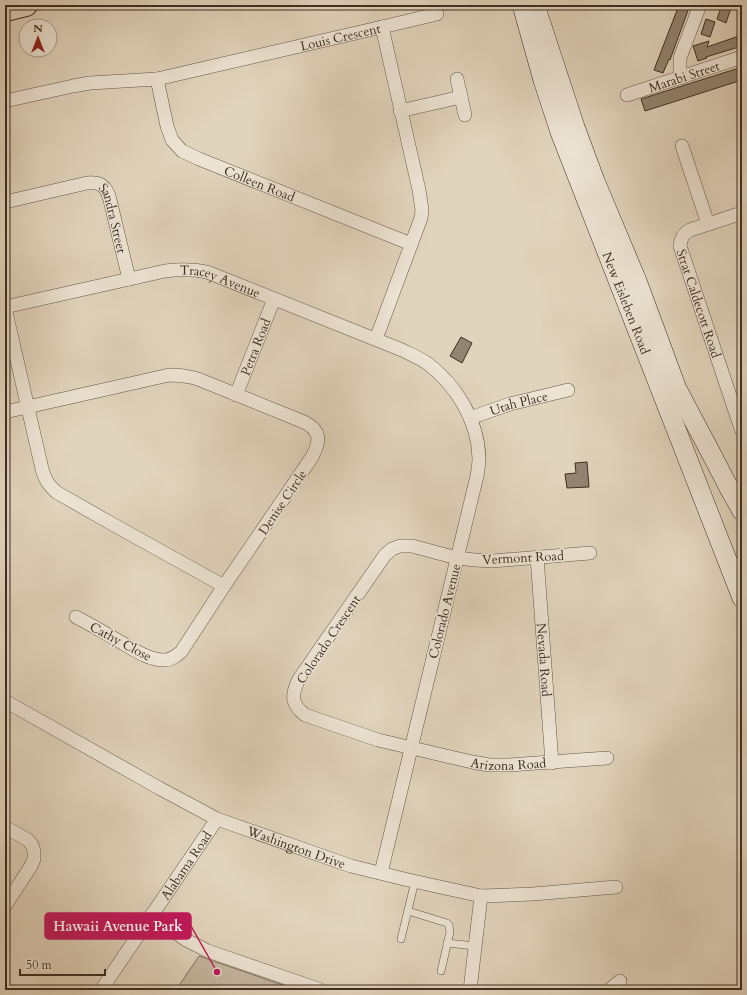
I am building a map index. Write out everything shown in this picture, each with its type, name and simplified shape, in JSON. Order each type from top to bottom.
[{"type":"highway","points":[[5,10],[26,5]]},
{"type":"main road","name":"New Eisleben Road","points":[[522,5],[543,80],[560,132],[742,598]]},
{"type":"main road","name":"New Eisleben Road","points":[[535,5],[575,127],[595,182],[637,282],[676,389],[742,511]]},
{"type":"street","points":[[680,78],[680,58],[700,5]]},
{"type":"street","points":[[382,27],[437,14]]},
{"type":"street","name":"Louis Crescent","points":[[5,101],[90,83],[157,79],[382,27],[422,210],[419,224],[376,339]]},
{"type":"street","name":"Marabi Street","points":[[627,95],[742,57]]},
{"type":"street","name":"Colleen Road","points":[[157,79],[167,126],[172,140],[182,151],[411,244]]},
{"type":"street","points":[[457,79],[465,115]]},
{"type":"street","points":[[400,111],[461,96]]},
{"type":"street","points":[[682,146],[708,224]]},
{"type":"street","name":"Sandra Street","points":[[5,202],[87,183],[93,182],[100,184],[106,188],[109,196],[129,279]]},
{"type":"street","name":"Strat Caldecott Road","points":[[742,213],[690,230],[682,236],[680,246],[742,431]]},
{"type":"street","name":"Tracey Avenue","points":[[5,307],[165,271],[193,269],[215,275],[376,339],[425,362]]},
{"type":"street","name":"Petra Road","points":[[236,394],[274,299]]},
{"type":"street","points":[[5,307],[44,477],[48,484],[56,492],[224,586]]},
{"type":"street","name":"Colorado Avenue","points":[[381,874],[477,476],[479,458],[477,441],[470,418],[460,398],[450,384],[425,362]]},
{"type":"street","name":"Denise Circle","points":[[5,412],[177,375],[198,379],[312,425],[318,436],[316,450],[224,586]]},
{"type":"street","name":"Utah Place","points":[[470,418],[510,404],[568,390]]},
{"type":"street","name":"Colorado Crescent","points":[[411,747],[378,740],[305,715],[299,710],[295,703],[295,688],[299,679],[385,555],[392,549],[400,546],[412,546],[457,558]]},
{"type":"street","name":"Vermont Road","points":[[457,558],[492,561],[590,554]]},
{"type":"street","name":"Nevada Road","points":[[537,557],[552,763]]},
{"type":"street","name":"Cathy Close","points":[[76,617],[143,654],[158,660],[166,660],[174,658],[181,652],[224,586]]},
{"type":"street","name":"Washington Drive","points":[[5,701],[217,819],[351,866],[481,896],[533,894],[616,887]]},
{"type":"street","name":"Arizona Road","points":[[411,747],[489,765],[552,763],[607,758]]},
{"type":"street","name":"Alabama Road","points":[[101,990],[217,819]]},
{"type":"street","points":[[5,827],[28,840],[34,851],[34,859],[31,866],[5,906]]},
{"type":"street","points":[[470,990],[481,896]]},
{"type":"street","points":[[151,915],[186,940],[208,951],[301,987],[321,990]]},
{"type":"street","points":[[609,990],[620,981]]},
{"type":"lane","points":[[401,939],[415,881]]},
{"type":"lane","points":[[408,911],[447,923],[449,926],[450,928],[441,971]]},
{"type":"lane","points":[[447,943],[475,946]]},
{"type":"shaded area","points":[[199,956],[291,988],[289,990],[176,990]]},
{"type":"building","points":[[679,5],[690,5],[670,60],[669,59],[663,73],[654,70]]},
{"type":"building","points":[[722,5],[732,5],[726,23],[717,19]]},
{"type":"building","points":[[706,19],[715,22],[710,37],[701,34]]},
{"type":"building","points":[[742,35],[742,46],[706,57],[707,58],[698,61],[693,46],[709,41],[707,47]]},
{"type":"building","points":[[742,67],[742,80],[645,111],[641,99]]},
{"type":"building","points":[[461,337],[472,343],[462,363],[450,356]]},
{"type":"building","points":[[587,462],[589,487],[567,488],[565,474],[576,473],[575,463]]},
{"type":"place","name":"Hawaii Avenue Park","points":[[217,972]]}]
